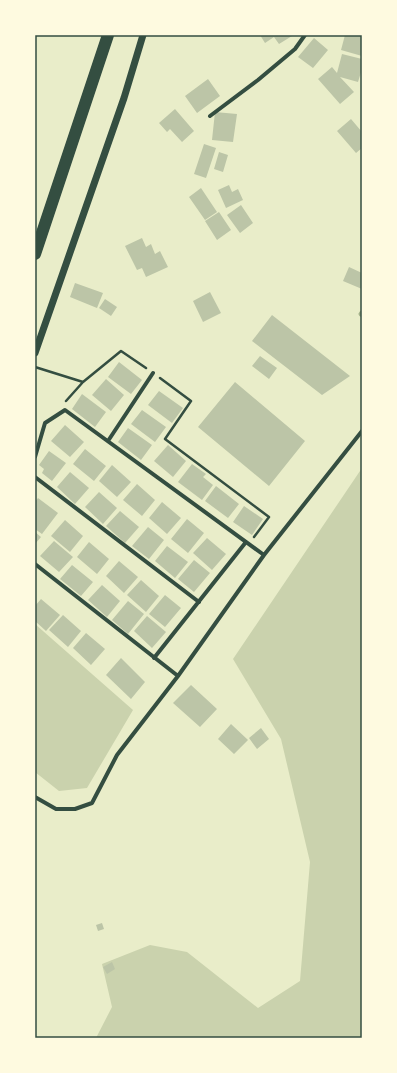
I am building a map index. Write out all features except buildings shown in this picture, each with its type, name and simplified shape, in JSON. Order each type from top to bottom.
[{"type":"highway","points":[[35,254],[108,35]]},
{"type":"street","points":[[35,352],[124,98],[143,35]]},
{"type":"street","points":[[210,116],[258,80],[295,49],[304,35]]},
{"type":"street","points":[[108,441],[153,373]]},
{"type":"street","points":[[35,457],[45,423],[65,410],[264,555]]},
{"type":"street","points":[[35,797],[56,809],[75,809],[92,804],[117,755],[178,676],[264,555],[362,431]]},
{"type":"street","points":[[35,477],[198,602]]},
{"type":"street","points":[[154,658],[247,543]]},
{"type":"street","points":[[35,564],[178,676]]},
{"type":"path","points":[[65,410],[66,401],[83,382],[121,351],[153,373],[190,401],[165,439],[269,517],[247,543]]},
{"type":"path","points":[[35,367],[83,382]]},
{"type":"green space","points":[[362,468],[362,1038],[96,1038],[112,1007],[102,964],[150,945],[187,952],[258,1008],[300,981],[310,862],[281,739],[233,659]]},
{"type":"green space","points":[[35,624],[133,710],[87,788],[59,791],[35,772]]}]
